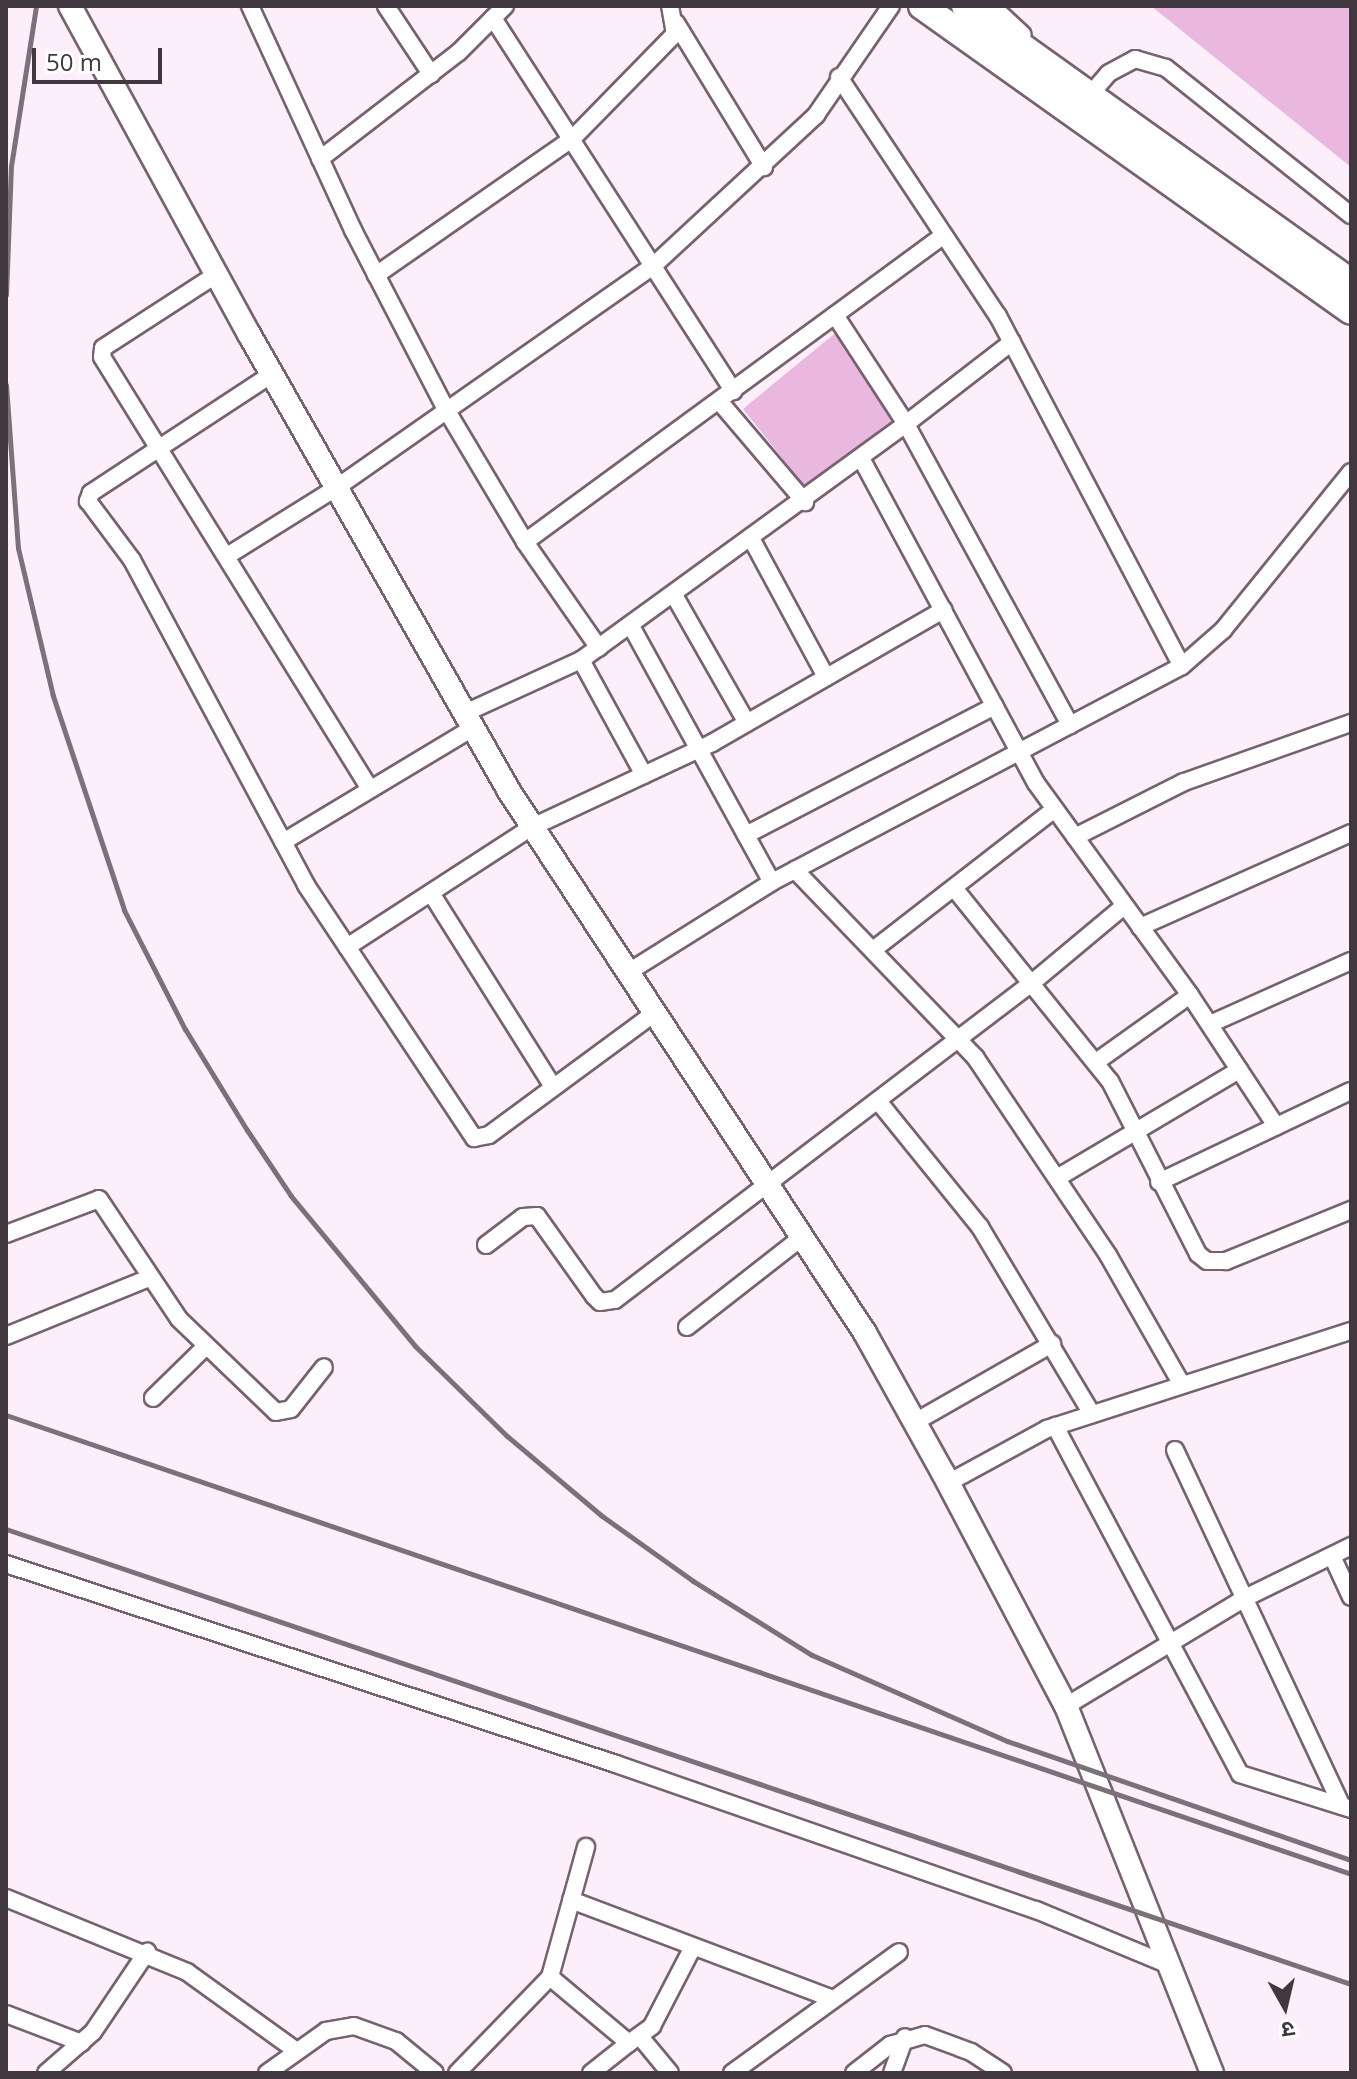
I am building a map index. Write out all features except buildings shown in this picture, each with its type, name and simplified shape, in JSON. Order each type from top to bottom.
[{"type":"main road","points":[[922,6],[1351,311]]},
{"type":"main road","points":[[966,6],[1089,96],[1348,273]]},
{"type":"street","points":[[70,6],[336,488],[532,827],[802,1237],[915,1422],[1066,1706],[1212,2073]]},
{"type":"street","points":[[250,6],[376,275],[447,411],[525,542],[599,648]]},
{"type":"street","points":[[386,6],[431,74]]},
{"type":"street","points":[[670,6],[676,23],[764,167]]},
{"type":"street","points":[[227,556],[336,488],[652,267],[764,167],[816,115],[839,77],[891,6]]},
{"type":"street","points":[[992,6],[1089,96],[1109,73],[1135,59],[1166,68],[1351,215]]},
{"type":"street","points":[[320,159],[431,74],[499,12],[652,267],[733,391]]},
{"type":"street","points":[[376,275],[573,138],[675,34],[676,23]]},
{"type":"street","points":[[839,77],[1012,342],[1182,666]]},
{"type":"street","points":[[525,542],[944,235]]},
{"type":"street","points":[[217,274],[101,352],[370,789]]},
{"type":"street","points":[[835,315],[906,424],[1070,725]]},
{"type":"street","points":[[283,842],[370,789],[469,721],[599,648],[862,460],[1012,342]]},
{"type":"street","points":[[272,374],[91,493],[88,501],[132,560],[283,842],[468,1135],[489,1135],[653,1014]]},
{"type":"street","points":[[719,401],[805,502]]},
{"type":"street","points":[[862,460],[1020,752],[1055,809],[1190,995],[1276,1126]]},
{"type":"street","points":[[627,973],[772,882],[1182,666],[1223,630],[1351,472]]},
{"type":"street","points":[[752,540],[826,677]]},
{"type":"street","points":[[674,595],[747,723]]},
{"type":"street","points":[[347,947],[532,827],[698,749],[943,610]]},
{"type":"street","points":[[631,626],[772,882]]},
{"type":"street","points":[[581,660],[644,775]]},
{"type":"street","points":[[746,835],[995,706]]},
{"type":"street","points":[[1075,837],[1184,782],[1351,723]]},
{"type":"street","points":[[873,950],[1055,809]]},
{"type":"street","points":[[1140,927],[1351,833]]},
{"type":"street","points":[[795,870],[957,1038],[1108,1255],[1181,1383]]},
{"type":"street","points":[[954,888],[1096,1062],[1198,1254],[1216,1263],[1351,1212]]},
{"type":"street","points":[[431,893],[553,1087]]},
{"type":"street","points":[[486,1245],[523,1217],[537,1216],[594,1296],[608,1303],[769,1186],[1033,982],[1124,906]]},
{"type":"street","points":[[1210,1024],[1351,961]]},
{"type":"street","points":[[1096,1062],[1190,995]]},
{"type":"street","points":[[1057,1178],[1239,1070]]},
{"type":"street","points":[[1159,1182],[1351,1091]]},
{"type":"street","points":[[878,1101],[980,1227],[1092,1414]]},
{"type":"street","points":[[7,1229],[99,1199],[149,1278],[205,1347],[276,1412],[291,1409],[324,1367]]},
{"type":"street","points":[[687,1327],[802,1237]]},
{"type":"street","points":[[6,1336],[149,1278]]},
{"type":"street","points":[[948,1483],[1055,1426],[1181,1383],[1351,1331]]},
{"type":"street","points":[[915,1422],[1052,1344]]},
{"type":"street","points":[[153,1398],[205,1347]]},
{"type":"street","points":[[1055,1426],[1168,1644],[1240,1774],[1347,1808]]},
{"type":"street","points":[[1175,1450],[1347,1808]]},
{"type":"street","points":[[1066,1706],[1247,1597],[1351,1546]]},
{"type":"street","points":[[1332,1556],[1351,1597]]},
{"type":"street","points":[[6,1564],[616,1764],[1036,1910],[1171,1966]]},
{"type":"street","points":[[457,2073],[550,1977],[586,1847]]},
{"type":"street","points":[[6,1898],[147,1952],[187,1972],[295,2050]]},
{"type":"street","points":[[571,1900],[831,1998]]},
{"type":"street","points":[[591,2073],[636,2041],[693,1947]]},
{"type":"street","points":[[46,2073],[82,2043],[104,2019],[147,1952]]},
{"type":"street","points":[[732,2073],[831,1998],[899,1952]]},
{"type":"street","points":[[550,1977],[636,2041],[670,2073]]},
{"type":"street","points":[[6,2014],[82,2043]]},
{"type":"street","points":[[267,2073],[295,2050],[326,2031],[354,2026],[396,2041],[435,2073]]},
{"type":"street","points":[[892,2073],[905,2037]]},
{"type":"street","points":[[854,2073],[905,2037],[941,2038],[1003,2073]]},
{"type":"shaded area","points":[[1151,6],[1351,6],[1351,167]]},
{"type":"shaded area","points":[[839,330],[902,424],[806,488],[743,409]]},
{"type":"railway","points":[[6,295],[11,166],[36,6]]},
{"type":"railway","points":[[6,385],[18,548],[53,696],[124,910],[185,1029],[291,1196],[415,1346],[507,1436],[602,1516],[693,1581],[812,1655],[1007,1741],[1351,1860]]},
{"type":"railway","points":[[6,1415],[1351,1874]]},
{"type":"railway","points":[[6,1529],[1351,1984]]}]
